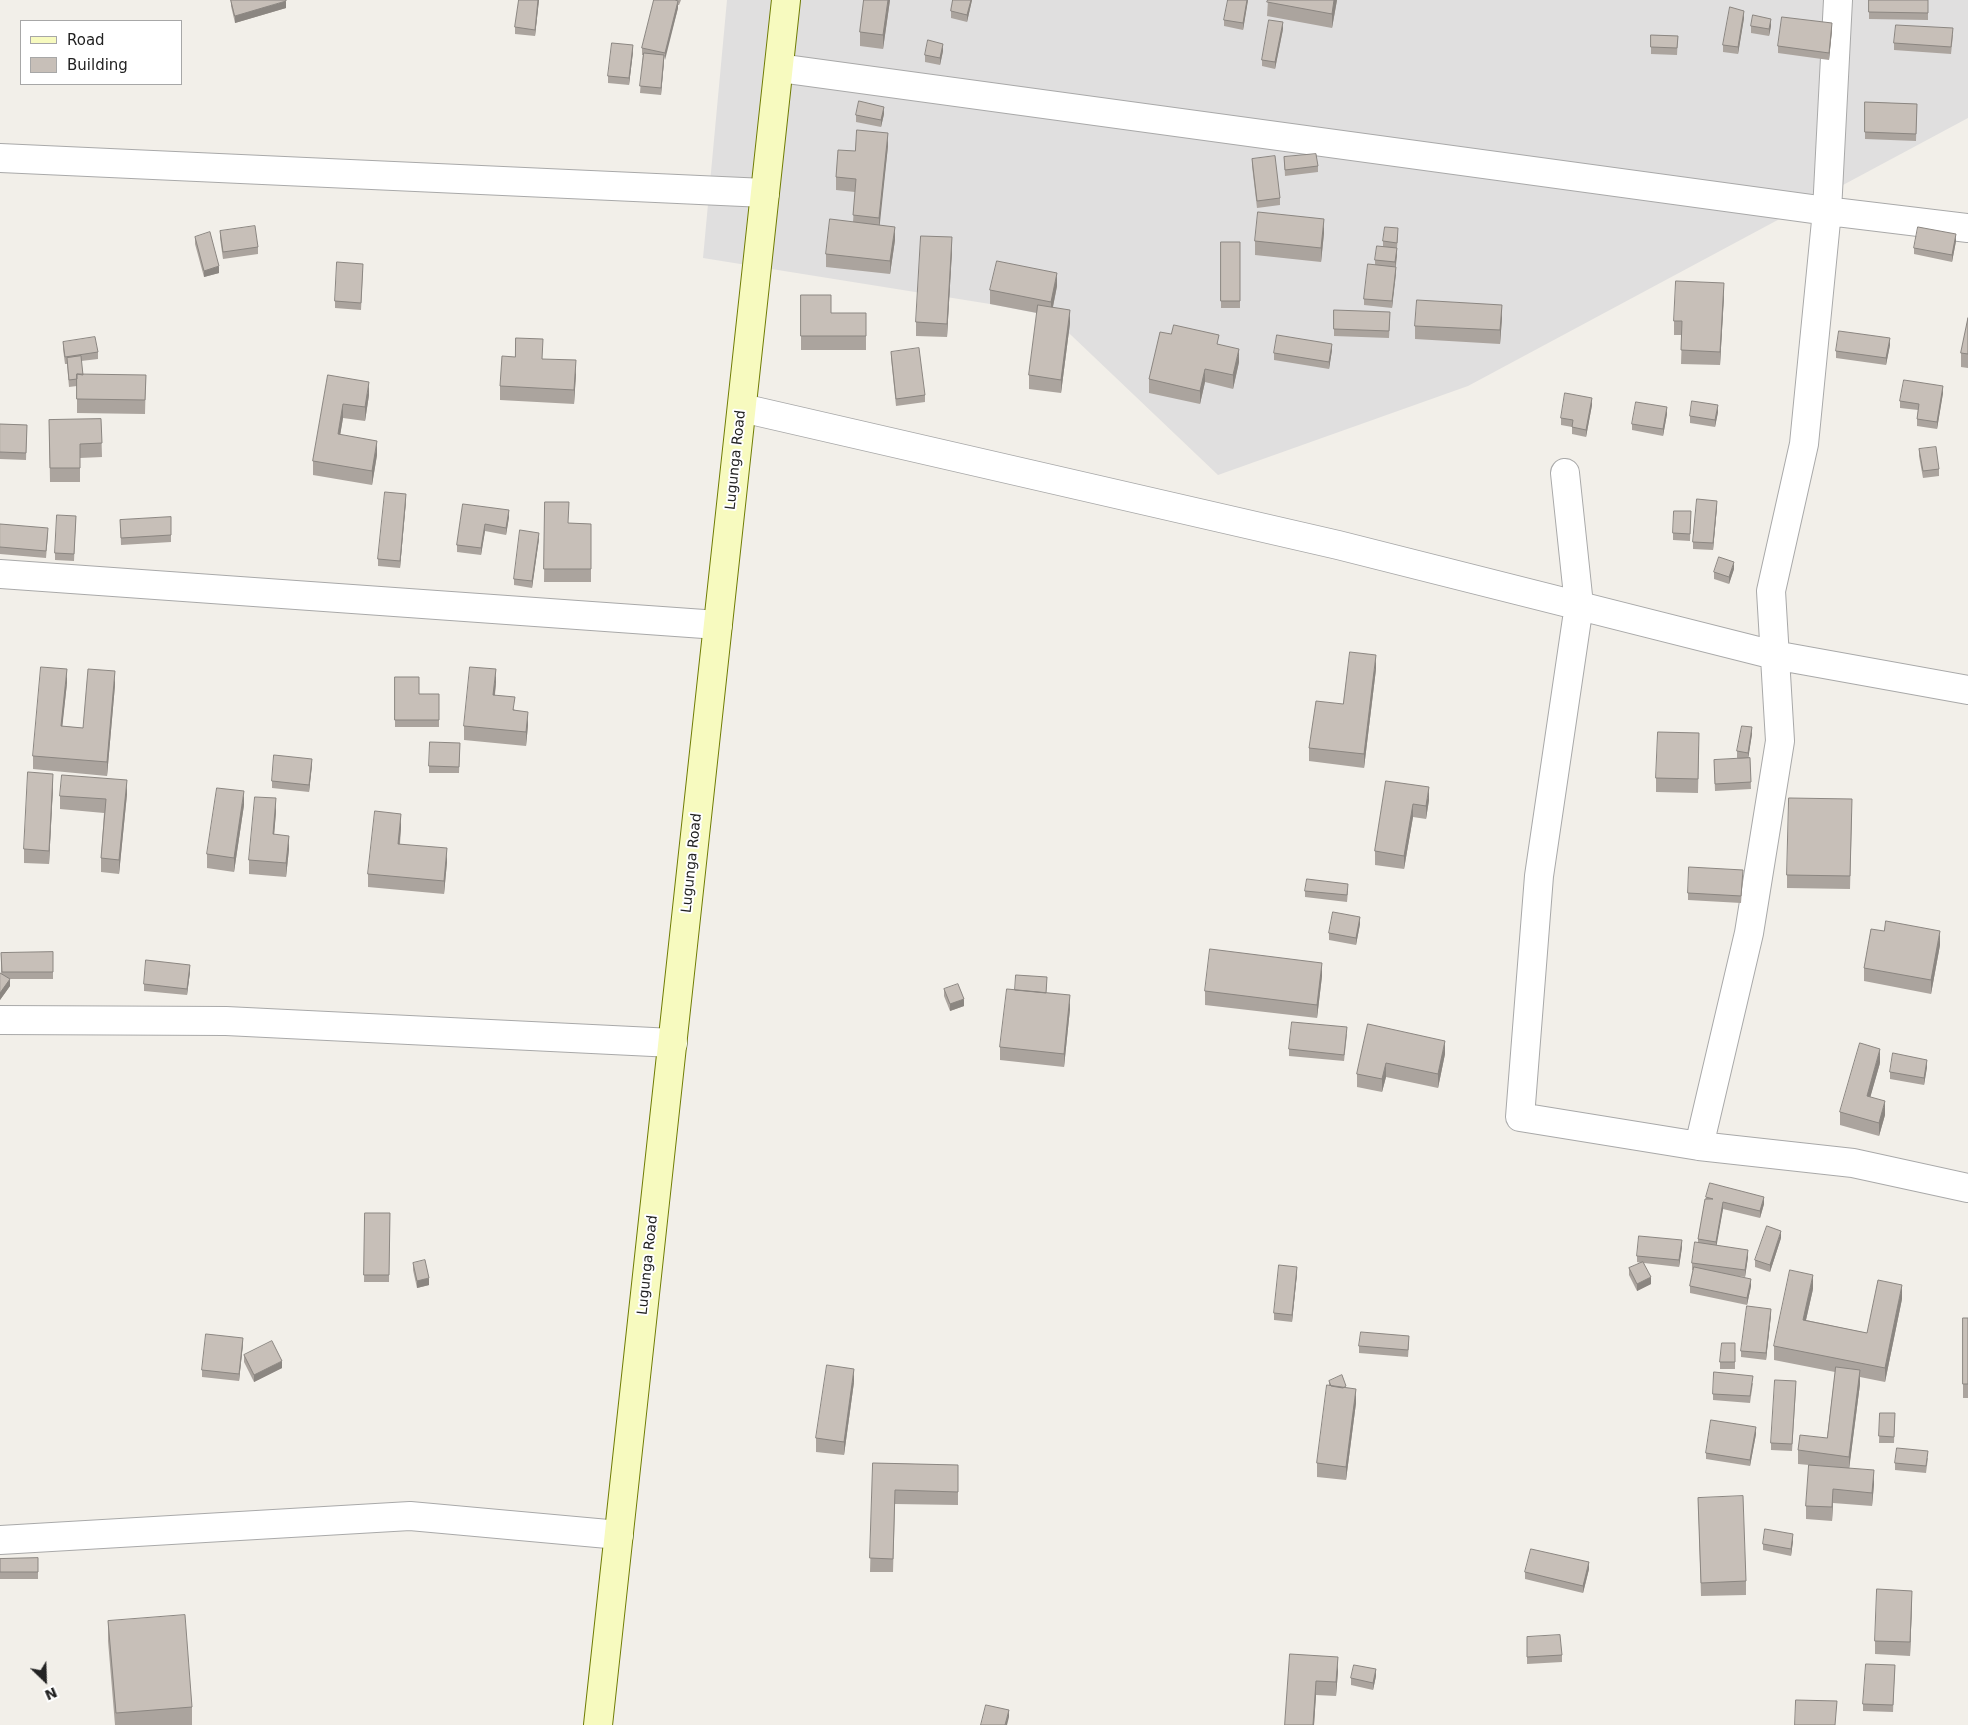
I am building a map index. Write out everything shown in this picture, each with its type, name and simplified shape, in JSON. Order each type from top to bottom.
[{"type":"street","name":"Lugunga Road","points":[[598,1725],[786,0]]},
{"type":"street","points":[[1700,1146],[1749,933],[1780,741],[1771,591],[1804,444],[1826,212],[1838,0]]},
{"type":"street","points":[[779,68],[1826,212],[1968,228]]},
{"type":"street","points":[[0,158],[765,193]]},
{"type":"street","points":[[742,408],[1338,544],[1774,655],[1968,690]]},
{"type":"street","points":[[1565,473],[1579,605],[1539,876],[1520,1117],[1700,1146],[1853,1163],[1968,1188]]},
{"type":"street","points":[[0,574],[718,625]]},
{"type":"street","points":[[0,1020],[226,1022],[672,1043]]},
{"type":"street","points":[[0,1540],[410,1516],[618,1535]]},
{"type":"shaded area","points":[[727,0],[1968,0],[1968,118],[1468,386],[1218,475],[1051,316],[990,304],[703,258]]},
{"type":"building","points":[[231,0],[286,0],[286,1],[235,16]]},
{"type":"building","points":[[519,0],[538,0],[535,30],[515,27]]},
{"type":"building","points":[[654,0],[678,1],[665,53],[642,48]]},
{"type":"building","points":[[864,0],[888,0],[883,35],[860,32]]},
{"type":"building","points":[[953,0],[971,0],[967,15],[951,11]]},
{"type":"building","points":[[1228,0],[1247,0],[1243,23],[1224,20]]},
{"type":"building","points":[[1268,0],[1334,0],[1332,14],[1267,2]]},
{"type":"building","points":[[1869,0],[1928,0],[1928,13],[1869,12]]},
{"type":"building","points":[[1730,7],[1744,11],[1738,47],[1723,45]]},
{"type":"building","points":[[1753,15],[1771,19],[1769,29],[1751,26]]},
{"type":"building","points":[[1782,17],[1832,23],[1829,53],[1778,46]]},
{"type":"building","points":[[1269,20],[1283,22],[1275,62],[1262,60]]},
{"type":"building","points":[[1896,25],[1953,28],[1951,47],[1894,43]]},
{"type":"building","points":[[1651,35],[1678,36],[1677,48],[1651,47]]},
{"type":"building","points":[[928,40],[943,44],[940,58],[925,55]]},
{"type":"building","points":[[612,43],[633,45],[629,78],[608,76]]},
{"type":"building","points":[[644,53],[664,55],[661,88],[640,86]]},
{"type":"building","points":[[859,101],[884,107],[881,120],[856,115]]},
{"type":"building","points":[[1865,102],[1917,104],[1916,134],[1865,132]]},
{"type":"building","points":[[857,130],[888,133],[879,218],[853,215],[856,179],[836,177],[838,150],[855,151]]},
{"type":"building","points":[[1316,154],[1318,166],[1285,170],[1284,157]]},
{"type":"building","points":[[1275,156],[1280,198],[1257,201],[1252,159]]},
{"type":"building","points":[[1258,212],[1324,219],[1321,248],[1255,241]]},
{"type":"building","points":[[830,219],[895,227],[890,261],[826,254]]},
{"type":"building","points":[[255,226],[258,247],[223,252],[220,231]]},
{"type":"building","points":[[1385,227],[1398,228],[1397,243],[1383,241]]},
{"type":"building","points":[[1918,227],[1956,234],[1952,255],[1914,248]]},
{"type":"building","points":[[210,232],[219,266],[204,271],[195,237]]},
{"type":"building","points":[[921,236],[952,237],[947,324],[916,322]]},
{"type":"building","points":[[1221,242],[1240,242],[1240,301],[1221,301]]},
{"type":"building","points":[[1377,246],[1397,248],[1395,262],[1375,260]]},
{"type":"building","points":[[997,261],[1057,273],[1051,302],[990,290]]},
{"type":"building","points":[[337,262],[363,264],[361,303],[335,301]]},
{"type":"building","points":[[1368,264],[1396,267],[1392,301],[1364,299]]},
{"type":"building","points":[[1676,281],[1724,283],[1720,352],[1681,350],[1682,321],[1674,321]]},
{"type":"building","points":[[801,295],[831,295],[831,313],[866,313],[866,336],[801,336]]},
{"type":"building","points":[[1417,300],[1502,305],[1500,330],[1415,326]]},
{"type":"building","points":[[1038,305],[1070,310],[1061,380],[1029,375]]},
{"type":"building","points":[[1334,310],[1390,312],[1389,331],[1334,329]]},
{"type":"building","points":[[1968,318],[1968,354],[1961,353]]},
{"type":"building","points":[[1174,325],[1219,335],[1217,344],[1239,349],[1233,375],[1205,369],[1200,391],[1149,379],[1160,332],[1171,334]]},
{"type":"building","points":[[1839,331],[1890,338],[1886,358],[1836,351]]},
{"type":"building","points":[[1277,335],[1332,344],[1329,362],[1274,353]]},
{"type":"building","points":[[95,337],[98,352],[65,357],[63,342]]},
{"type":"building","points":[[516,338],[543,339],[542,359],[576,360],[574,390],[500,386],[502,356],[515,357]]},
{"type":"building","points":[[919,348],[925,395],[896,399],[891,352]]},
{"type":"building","points":[[81,356],[83,375],[77,374],[77,379],[69,380],[67,358]]},
{"type":"building","points":[[77,374],[146,375],[145,400],[77,399]]},
{"type":"building","points":[[328,375],[369,382],[365,407],[343,404],[338,434],[377,441],[372,471],[313,461]]},
{"type":"building","points":[[1904,380],[1943,386],[1937,422],[1917,419],[1919,404],[1900,401]]},
{"type":"building","points":[[1565,393],[1592,398],[1586,430],[1572,427],[1573,420],[1561,418]]},
{"type":"building","points":[[1692,401],[1718,405],[1715,420],[1690,416]]},
{"type":"building","points":[[1636,402],[1667,407],[1663,429],[1632,424]]},
{"type":"building","points":[[101,419],[102,443],[80,444],[80,468],[50,468],[49,420]]},
{"type":"building","points":[[0,424],[27,425],[26,453],[0,452]]},
{"type":"building","points":[[1936,447],[1939,469],[1923,471],[1919,449]]},
{"type":"building","points":[[385,492],[406,494],[400,561],[378,559]]},
{"type":"building","points":[[1697,499],[1717,501],[1713,543],[1693,542]]},
{"type":"building","points":[[545,502],[569,502],[568,523],[591,524],[591,569],[544,569]]},
{"type":"building","points":[[463,504],[509,510],[506,528],[485,524],[481,548],[457,545]]},
{"type":"building","points":[[1674,511],[1691,511],[1690,534],[1673,533]]},
{"type":"building","points":[[57,515],[76,516],[74,554],[55,553]]},
{"type":"building","points":[[171,517],[171,535],[121,538],[120,520]]},
{"type":"building","points":[[0,524],[48,528],[46,551],[0,547]]},
{"type":"building","points":[[520,530],[539,533],[532,581],[514,579]]},
{"type":"building","points":[[1719,557],[1734,562],[1729,577],[1714,572]]},
{"type":"building","points":[[1350,652],[1376,655],[1364,754],[1309,748],[1316,701],[1343,704]]},
{"type":"building","points":[[41,667],[67,669],[61,726],[83,728],[88,669],[115,671],[107,762],[33,756]]},
{"type":"building","points":[[470,667],[496,669],[493,695],[515,697],[513,710],[528,712],[526,732],[464,726]]},
{"type":"building","points":[[395,677],[419,677],[419,694],[439,694],[439,720],[395,720]]},
{"type":"building","points":[[1742,726],[1752,727],[1748,753],[1737,751]]},
{"type":"building","points":[[1658,732],[1699,733],[1698,779],[1656,778]]},
{"type":"building","points":[[430,742],[460,743],[459,767],[429,766]]},
{"type":"building","points":[[274,755],[312,759],[309,785],[272,781]]},
{"type":"building","points":[[1750,758],[1751,782],[1715,784],[1714,760]]},
{"type":"building","points":[[28,772],[53,774],[49,851],[24,849]]},
{"type":"building","points":[[62,775],[127,780],[119,860],[101,858],[106,799],[60,796]]},
{"type":"building","points":[[1386,781],[1429,787],[1426,806],[1413,804],[1404,856],[1375,851]]},
{"type":"building","points":[[217,788],[244,791],[234,858],[207,854]]},
{"type":"building","points":[[255,797],[276,798],[273,834],[289,836],[286,863],[249,860]]},
{"type":"building","points":[[1789,798],[1852,799],[1850,876],[1787,875]]},
{"type":"building","points":[[375,811],[401,814],[398,844],[447,848],[444,881],[368,874]]},
{"type":"building","points":[[1689,867],[1743,870],[1741,896],[1688,893]]},
{"type":"building","points":[[1307,879],[1348,884],[1347,895],[1305,891]]},
{"type":"building","points":[[1333,912],[1360,917],[1356,938],[1329,933]]},
{"type":"building","points":[[1886,921],[1940,931],[1931,980],[1864,968],[1871,929],[1884,931]]},
{"type":"building","points":[[1210,949],[1322,963],[1317,1005],[1205,991]]},
{"type":"building","points":[[53,952],[53,972],[2,972],[1,953]]},
{"type":"building","points":[[146,960],[190,965],[187,989],[144,984]]},
{"type":"building","points":[[0,973],[10,979],[0,993]]},
{"type":"building","points":[[1016,975],[1047,977],[1046,993],[1015,990]]},
{"type":"building","points":[[958,984],[964,999],[950,1004],[944,989]]},
{"type":"building","points":[[1007,989],[1070,995],[1064,1054],[1000,1047]]},
{"type":"building","points":[[1292,1022],[1347,1027],[1344,1055],[1289,1049]]},
{"type":"building","points":[[1368,1024],[1445,1041],[1438,1074],[1386,1063],[1382,1079],[1357,1074]]},
{"type":"building","points":[[1860,1043],[1880,1049],[1867,1096],[1885,1101],[1879,1123],[1840,1112]]},
{"type":"building","points":[[1893,1053],[1927,1060],[1924,1078],[1890,1072]]},
{"type":"building","points":[[1710,1183],[1764,1197],[1760,1211],[1723,1202],[1716,1242],[1698,1239],[1705,1199],[1713,1199],[1706,1197]]},
{"type":"building","points":[[365,1213],[390,1213],[389,1275],[364,1275]]},
{"type":"building","points":[[1767,1226],[1781,1231],[1770,1265],[1755,1260]]},
{"type":"building","points":[[1639,1236],[1682,1240],[1679,1260],[1637,1256]]},
{"type":"building","points":[[1695,1242],[1748,1250],[1745,1270],[1692,1263]]},
{"type":"building","points":[[425,1260],[429,1278],[417,1281],[413,1263]]},
{"type":"building","points":[[1643,1262],[1651,1277],[1637,1284],[1629,1268]]},
{"type":"building","points":[[1279,1265],[1297,1267],[1292,1315],[1274,1313]]},
{"type":"building","points":[[1694,1267],[1751,1279],[1747,1298],[1690,1286]]},
{"type":"building","points":[[1790,1270],[1813,1275],[1803,1320],[1867,1333],[1878,1280],[1902,1285],[1885,1368],[1774,1346]]},
{"type":"building","points":[[1747,1306],[1771,1309],[1766,1353],[1741,1351]]},
{"type":"building","points":[[1963,1318],[1968,1318],[1968,1384],[1963,1384]]},
{"type":"building","points":[[1361,1332],[1409,1336],[1408,1350],[1359,1346]]},
{"type":"building","points":[[206,1334],[243,1338],[239,1374],[202,1370]]},
{"type":"building","points":[[272,1341],[282,1361],[254,1375],[244,1355]]},
{"type":"building","points":[[1722,1343],[1735,1343],[1735,1362],[1720,1362]]},
{"type":"building","points":[[827,1365],[854,1369],[844,1442],[816,1438]]},
{"type":"building","points":[[1836,1367],[1860,1370],[1849,1457],[1798,1450],[1800,1435],[1827,1438]]},
{"type":"building","points":[[1714,1372],[1753,1376],[1750,1396],[1713,1394]]},
{"type":"building","points":[[1342,1375],[1346,1386],[1343,1388],[1331,1386],[1329,1381]]},
{"type":"building","points":[[1775,1380],[1796,1381],[1792,1444],[1771,1443]]},
{"type":"building","points":[[1327,1385],[1356,1389],[1346,1467],[1317,1463]]},
{"type":"building","points":[[1880,1413],[1895,1413],[1894,1437],[1879,1436]]},
{"type":"building","points":[[1711,1420],[1756,1427],[1750,1460],[1706,1453]]},
{"type":"building","points":[[1897,1448],[1928,1451],[1926,1466],[1895,1463]]},
{"type":"building","points":[[873,1463],[958,1465],[958,1492],[895,1490],[893,1559],[870,1558]]},
{"type":"building","points":[[1809,1465],[1874,1470],[1872,1493],[1833,1489],[1832,1507],[1806,1506]]},
{"type":"building","points":[[1743,1496],[1746,1581],[1701,1583],[1698,1498]]},
{"type":"building","points":[[1765,1529],[1793,1534],[1791,1549],[1763,1544]]},
{"type":"building","points":[[1531,1549],[1589,1562],[1583,1586],[1525,1572]]},
{"type":"building","points":[[38,1558],[38,1572],[0,1572],[0,1559]]},
{"type":"building","points":[[1877,1589],[1912,1591],[1910,1642],[1875,1641]]},
{"type":"building","points":[[185,1615],[192,1707],[116,1713],[108,1621]]},
{"type":"building","points":[[1560,1635],[1562,1655],[1527,1657],[1527,1637]]},
{"type":"building","points":[[1290,1654],[1338,1657],[1336,1682],[1316,1681],[1313,1725],[1285,1725]]},
{"type":"building","points":[[1866,1664],[1895,1665],[1893,1705],[1863,1704]]},
{"type":"building","points":[[1354,1665],[1376,1669],[1373,1683],[1351,1678]]},
{"type":"building","points":[[1796,1700],[1837,1701],[1835,1725],[1795,1725]]},
{"type":"building","points":[[986,1705],[1009,1710],[1005,1725],[981,1725]]}]
